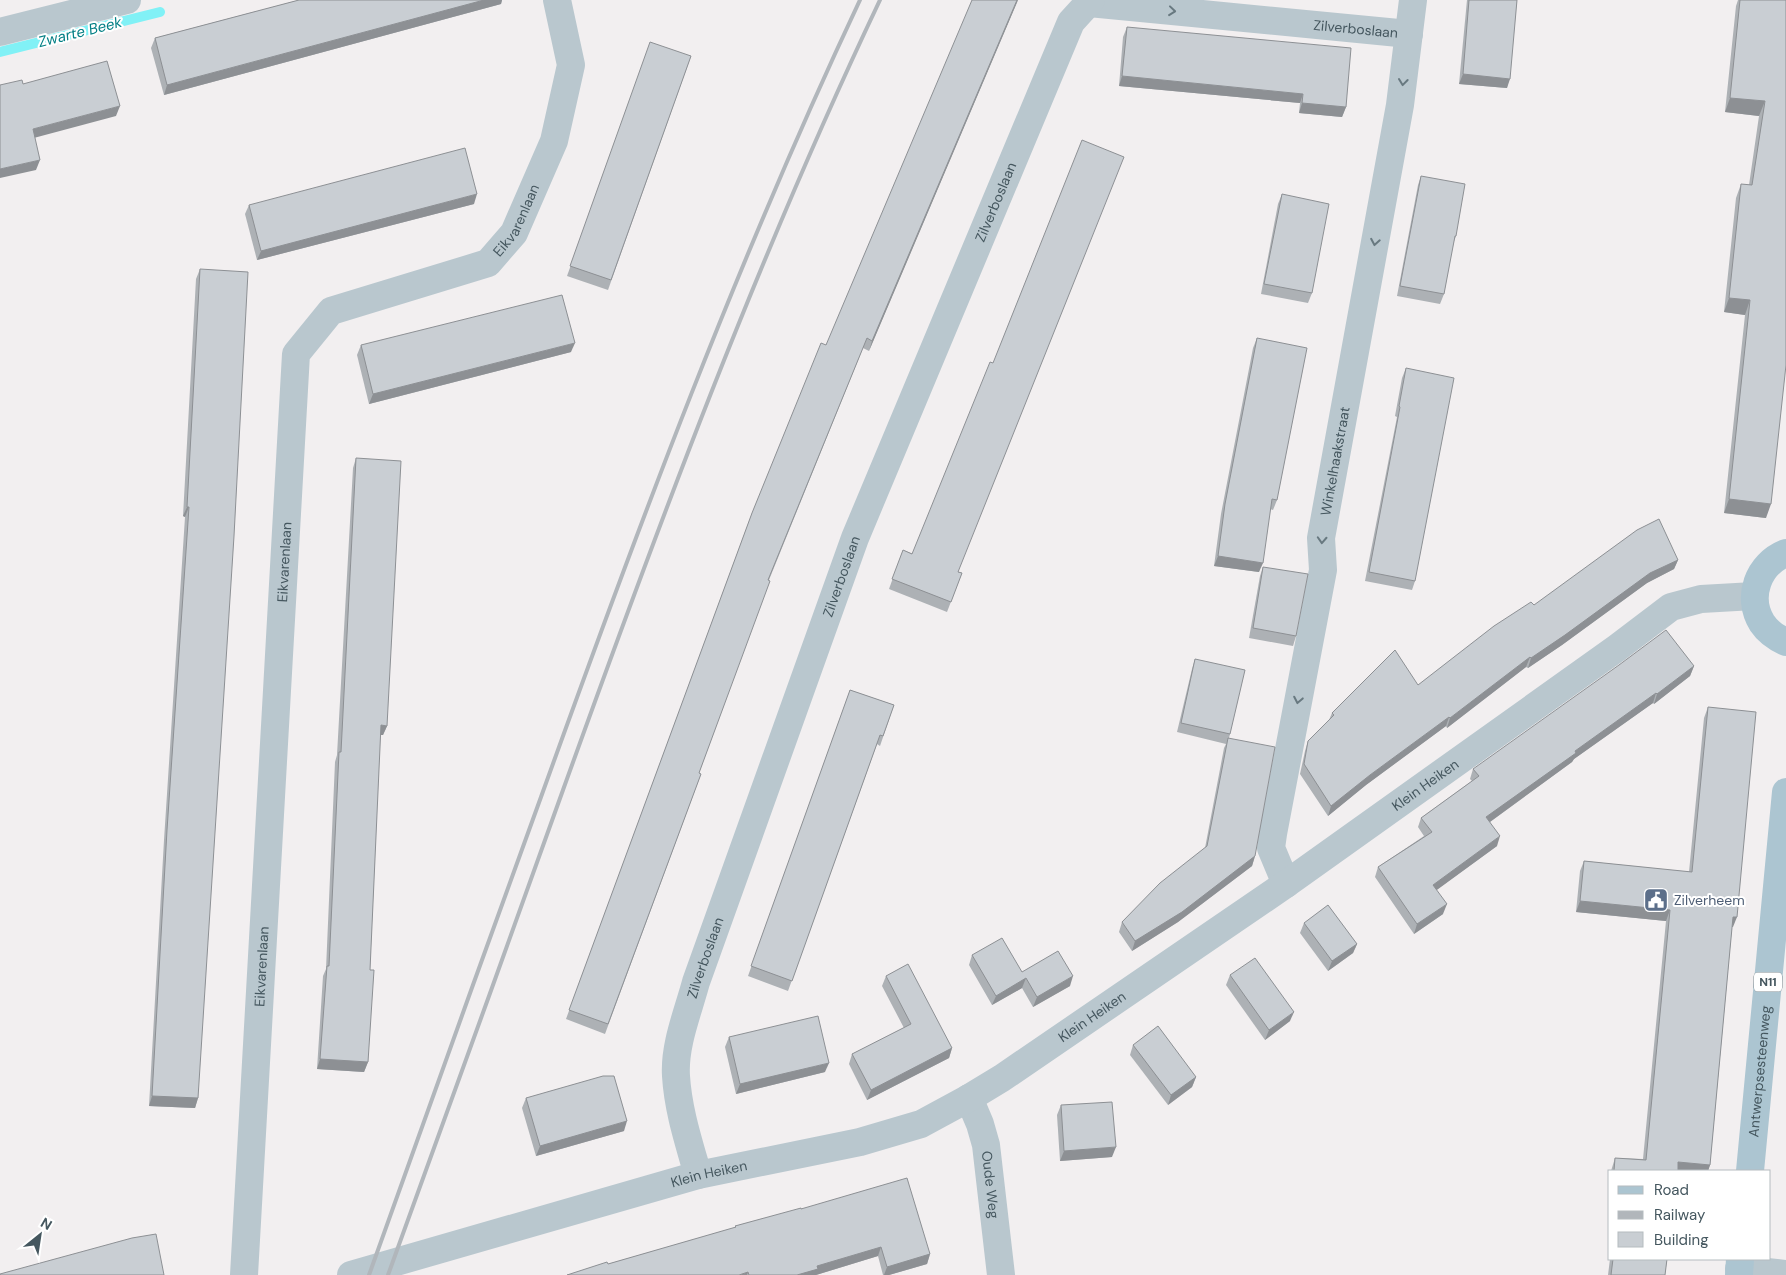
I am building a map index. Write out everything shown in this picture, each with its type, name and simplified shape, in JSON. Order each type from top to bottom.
[{"type":"main road","points":[[1786,553],[1778,556],[1765,567],[1758,580],[1754,596],[1756,610],[1762,624],[1772,635],[1786,642]]},
{"type":"main road","name":"Antwerpsesteenweg","points":[[1750,1170],[1786,792]]},
{"type":"street","points":[[0,32],[127,0]]},
{"type":"street","name":"Eikvarenlaan","points":[[244,1275],[296,354],[331,311],[488,263],[514,233],[554,142],[571,65],[556,0]]},
{"type":"street","name":"Zilverboslaan","points":[[698,1175],[686,1133],[676,1076],[680,1040],[696,982],[855,538],[1072,22],[1090,1],[1409,34],[1413,0]]},
{"type":"street","name":"Winkelhaakstraat","points":[[1286,884],[1271,848],[1273,834],[1322,570],[1321,538],[1400,105],[1409,34]]},
{"type":"street","name":"Klein Heiken","points":[[351,1275],[698,1175],[860,1142],[921,1124],[969,1098],[1286,884],[1609,654],[1671,607],[1701,599],[1754,596]]},
{"type":"street","name":"Oude Weg","points":[[969,1098],[980,1124],[986,1145],[1000,1275]]},
{"type":"street","points":[[1739,1268],[1786,1274]]},
{"type":"building","points":[[299,0],[484,0],[167,85],[155,38]]},
{"type":"building","points":[[972,0],[1017,0],[872,341],[867,338],[768,580],[770,581],[699,773],[701,774],[608,1024],[569,1010],[752,513],[821,343],[826,345]]},
{"type":"building","points":[[1469,0],[1517,0],[1510,79],[1463,74]]},
{"type":"building","points":[[1740,0],[1786,0],[1786,365],[1771,504],[1729,499],[1750,300],[1729,298],[1741,184],[1752,185],[1765,101],[1730,98]]},
{"type":"building","points":[[1127,27],[1351,48],[1346,107],[1302,103],[1303,94],[1122,76]]},
{"type":"building","points":[[650,42],[691,56],[611,280],[570,266]]},
{"type":"building","points":[[107,61],[120,106],[33,129],[40,160],[0,169],[0,85],[22,80],[23,84]]},
{"type":"building","points":[[1082,140],[1124,157],[958,572],[962,573],[951,602],[892,579],[903,550],[912,554],[990,362],[993,363]]},
{"type":"building","points":[[465,148],[477,194],[261,251],[249,205]]},
{"type":"building","points":[[1421,176],[1465,184],[1444,294],[1400,286]]},
{"type":"building","points":[[1282,194],[1329,204],[1312,293],[1264,284]]},
{"type":"building","points":[[200,269],[248,272],[234,536],[198,1098],[152,1096],[167,830],[189,507],[187,507]]},
{"type":"building","points":[[562,295],[575,343],[373,394],[361,345]]},
{"type":"building","points":[[1257,338],[1307,348],[1277,500],[1272,499],[1263,563],[1218,556],[1225,504]]},
{"type":"building","points":[[1406,368],[1454,378],[1415,581],[1369,572]]},
{"type":"building","points":[[356,458],[401,461],[387,726],[381,725],[370,970],[374,970],[368,1062],[320,1059],[327,966],[329,966]]},
{"type":"building","points":[[1659,519],[1678,560],[1650,573],[1565,635],[1530,657],[1331,806],[1304,764],[1308,741],[1334,715],[1332,713],[1395,650],[1418,685],[1494,626],[1531,602],[1534,605],[1637,530]]},
{"type":"building","points":[[1263,567],[1308,574],[1296,636],[1253,628]]},
{"type":"building","points":[[1666,630],[1694,666],[1486,817],[1500,836],[1433,885],[1447,904],[1417,924],[1378,867],[1432,832],[1421,818],[1479,776],[1473,769]]},
{"type":"building","points":[[1195,659],[1245,670],[1230,734],[1181,723]]},
{"type":"building","points":[[850,690],[894,705],[883,736],[880,735],[792,981],[751,966]]},
{"type":"building","points":[[1708,707],[1756,712],[1737,917],[1733,917],[1710,1165],[1678,1162],[1678,1170],[1614,1170],[1615,1158],[1646,1160],[1670,910],[1580,901],[1584,861],[1692,872]]},
{"type":"building","points":[[1228,738],[1275,747],[1255,856],[1182,912],[1135,941],[1122,922],[1160,883],[1207,846]]},
{"type":"building","points":[[1328,905],[1357,944],[1332,961],[1304,923]]},
{"type":"building","points":[[1002,938],[1022,972],[1058,951],[1073,976],[1037,997],[1026,978],[996,996],[972,955]]},
{"type":"building","points":[[1255,958],[1294,1012],[1269,1030],[1230,975]]},
{"type":"building","points":[[908,964],[952,1048],[871,1090],[852,1054],[911,1024],[886,976]]},
{"type":"building","points":[[818,1016],[829,1063],[740,1084],[729,1037]]},
{"type":"building","points":[[1158,1026],[1196,1077],[1171,1095],[1133,1045]]},
{"type":"building","points":[[603,1076],[614,1076],[627,1121],[540,1146],[526,1098]]},
{"type":"building","points":[[1112,1102],[1116,1147],[1064,1151],[1061,1105]]},
{"type":"building","points":[[907,1178],[930,1254],[887,1267],[881,1247],[817,1266],[818,1269],[797,1275],[749,1275],[748,1272],[739,1275],[567,1275],[607,1262],[608,1264]]},
{"type":"building","points":[[156,1234],[164,1275],[0,1275],[132,1238]]},
{"type":"building","points":[[1613,1260],[1667,1260],[1665,1275],[1611,1275]]},
{"type":"waterway","name":"Zwarte Beek","points":[[0,52],[160,12]]},
{"type":"railway","points":[[369,1275],[652,494],[772,196],[860,0]]},
{"type":"railway","points":[[388,1275],[673,490],[792,194],[880,0]]},
{"type":"place","name":"Zilverheem","points":[[1656,900]]}]
